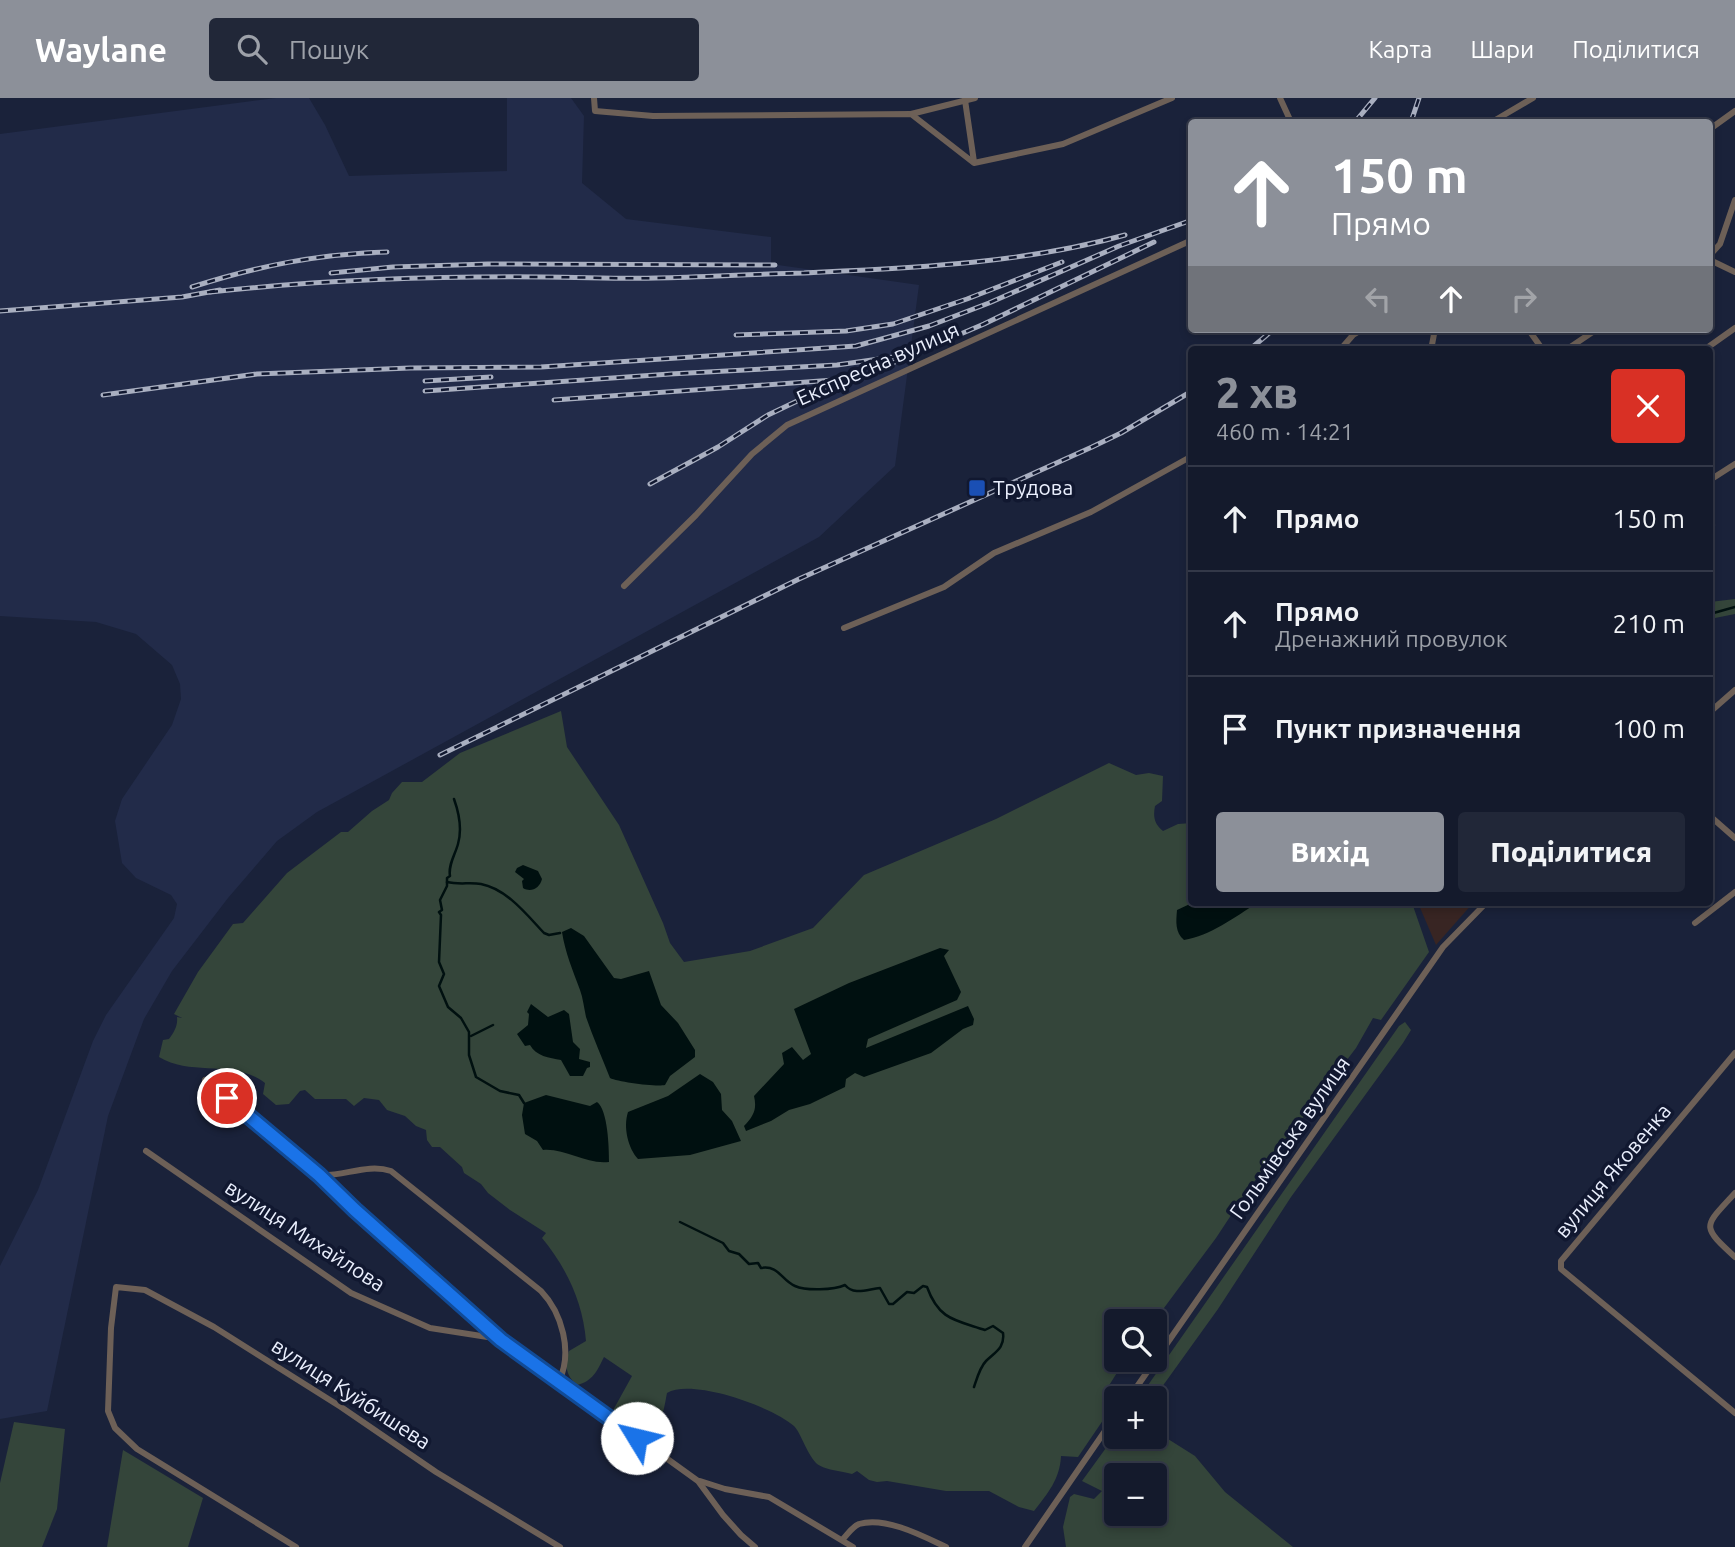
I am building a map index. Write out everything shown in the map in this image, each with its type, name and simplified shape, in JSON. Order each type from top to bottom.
[{"type":"street","points":[[594,98],[595,111],[653,116],[911,114],[975,98]]},
{"type":"street","points":[[911,114],[974,163],[1063,144],[1172,98]]},
{"type":"street","points":[[1280,98],[1290,119]]},
{"type":"street","points":[[1497,119],[1533,98]]},
{"type":"street","points":[[965,100],[974,163]]},
{"type":"street","points":[[1713,127],[1735,111]]},
{"type":"street","points":[[1713,253],[1720,244],[1735,200]]},
{"type":"street","name":"Експресна вулиця","points":[[624,586],[696,515],[752,454],[788,425],[1188,242]]},
{"type":"street","points":[[1713,259],[1735,272]]},
{"type":"street","points":[[1710,346],[1735,328]]},
{"type":"street","points":[[1343,346],[1356,333]]},
{"type":"street","points":[[1572,346],[1591,333]]},
{"type":"street","points":[[844,628],[944,587],[994,553],[1091,512],[1188,458]]},
{"type":"street","points":[[1713,478],[1735,464]]},
{"type":"street","points":[[1713,709],[1735,690]]},
{"type":"street","points":[[1713,819],[1735,838]]},
{"type":"street","points":[[1695,923],[1735,892]]},
{"type":"street","name":"Гольмівська вулиця","points":[[1137,1386],[1443,947],[1483,906]]},
{"type":"street","name":"вулиця Яковенка","points":[[1735,1053],[1561,1261],[1561,1269],[1735,1413]]},
{"type":"street","points":[[205,1080],[319,1175],[501,1340]]},
{"type":"street","name":"вулиця Михайлова","points":[[146,1151],[351,1293],[430,1328],[501,1340],[698,1480],[723,1515],[755,1547]]},
{"type":"street","points":[[319,1175],[376,1168],[391,1171],[541,1291],[552,1305],[565,1341],[563,1371],[559,1381]]},
{"type":"street","points":[[1735,1193],[1711,1220],[1710,1228],[1711,1235],[1735,1257]]},
{"type":"street","name":"вулиця Куйбишева","points":[[296,1547],[137,1449],[115,1429],[108,1411],[111,1328],[116,1287],[145,1290],[214,1327],[350,1413],[436,1472],[560,1547]]},
{"type":"street","points":[[1025,1547],[1104,1432]]},
{"type":"street","points":[[698,1480],[717,1487],[769,1497],[853,1547]]},
{"type":"street","points":[[843,1539],[852,1528],[869,1523],[904,1527],[946,1547]]},
{"type":"shaded area","points":[[276,98],[309,98],[349,176],[507,171],[507,98],[571,98],[584,116],[582,183],[626,219],[771,237],[771,264],[919,285],[895,466],[819,537],[317,812],[277,841],[228,898],[172,971],[144,1019],[108,1116],[47,1411],[0,1419],[0,1266],[38,1190],[93,1041],[106,1015],[174,918],[177,904],[171,895],[136,878],[122,863],[115,821],[122,799],[172,725],[181,699],[180,684],[172,665],[136,634],[96,622],[0,616],[0,134]]},
{"type":"shaded area","points":[[523,865],[538,871],[542,879],[535,889],[523,888],[524,879],[515,872]]},
{"type":"shaded area","points":[[1188,905],[1252,906],[1213,930],[1184,940],[1176,923],[1177,910]]},
{"type":"shaded area","points":[[1419,906],[1470,906],[1436,945]]},
{"type":"shaded area","points":[[571,928],[584,936],[614,978],[621,979],[649,971],[661,1005],[678,1023],[695,1050],[695,1057],[670,1076],[665,1085],[637,1084],[610,1078],[586,1017],[581,993],[565,947],[562,932]]},
{"type":"shaded area","points":[[940,948],[949,950],[944,956],[961,992],[957,1000],[868,1039],[866,1048],[968,1006],[974,1019],[973,1025],[963,1029],[931,1053],[864,1077],[855,1073],[846,1079],[845,1087],[746,1131],[744,1126],[755,1109],[754,1096],[784,1064],[782,1053],[792,1047],[803,1060],[811,1054],[794,1009],[849,983]]},
{"type":"shaded area","points":[[531,1004],[548,1017],[564,1010],[569,1014],[573,1042],[580,1049],[579,1059],[590,1062],[590,1067],[583,1076],[570,1076],[561,1060],[539,1054],[530,1045],[525,1046],[517,1034],[528,1025],[527,1012]]},
{"type":"shaded area","points":[[700,1074],[713,1082],[721,1094],[722,1110],[732,1121],[741,1141],[690,1155],[638,1159],[627,1137],[628,1112],[668,1096]]},
{"type":"shaded area","points":[[546,1095],[590,1106],[597,1102],[601,1106],[606,1121],[609,1162],[543,1150],[537,1141],[525,1134],[522,1115],[524,1103]]},
{"type":"green space","points":[[1735,599],[1735,614],[1713,618],[1713,602]]},
{"type":"green space","points":[[561,711],[567,747],[619,825],[670,943],[684,962],[750,951],[813,928],[864,875],[996,819],[1109,763],[1136,775],[1149,773],[1163,776],[1162,801],[1155,806],[1154,813],[1156,823],[1163,831],[1178,824],[1188,823],[1188,906],[1413,906],[1429,952],[1381,1020],[1373,1018],[1356,1048],[1247,1191],[1163,1309],[1104,1309],[1104,1372],[1117,1372],[1109,1386],[1104,1386],[1104,1419],[1078,1457],[1061,1456],[1056,1479],[1034,1511],[1019,1507],[989,1491],[946,1491],[887,1481],[877,1482],[869,1480],[857,1471],[852,1474],[823,1467],[812,1459],[799,1433],[784,1419],[751,1403],[713,1392],[679,1389],[667,1393],[657,1425],[653,1430],[639,1435],[611,1414],[632,1376],[604,1357],[594,1375],[587,1381],[577,1385],[568,1373],[569,1351],[586,1341],[584,1327],[572,1286],[559,1261],[542,1238],[546,1233],[488,1193],[481,1184],[464,1173],[462,1167],[440,1147],[432,1147],[427,1140],[426,1130],[416,1126],[405,1116],[387,1110],[379,1100],[364,1098],[354,1106],[346,1099],[315,1099],[305,1090],[300,1091],[289,1104],[276,1105],[263,1094],[265,1083],[253,1076],[227,1070],[185,1066],[159,1057],[163,1040],[169,1039],[176,1026],[177,1017],[182,1018],[174,1014],[198,972],[233,924],[243,923],[287,873],[341,832],[348,832],[389,800],[402,782],[422,782],[460,753]]},
{"type":"green space","points":[[1405,1022],[1411,1030],[1291,1197],[1218,1309],[1163,1386],[1147,1386],[1157,1372],[1167,1372],[1167,1358],[1399,1026]]},
{"type":"green space","points":[[14,1422],[65,1429],[57,1509],[42,1547],[0,1547],[0,1483]]},
{"type":"green space","points":[[1168,1439],[1195,1456],[1225,1492],[1293,1547],[1066,1547],[1063,1527],[1070,1497],[1074,1494],[1094,1499],[1102,1491],[1082,1481],[1105,1449],[1167,1449]]},
{"type":"green space","points":[[123,1450],[203,1498],[188,1547],[107,1547]]},
{"type":"waterway","points":[[1713,613],[1735,607]]},
{"type":"waterway","points":[[454,799],[460,833],[450,876],[440,900],[442,910],[439,912],[439,962],[444,974],[439,986],[448,1007],[461,1018],[469,1032],[469,1055],[476,1077],[500,1091],[519,1095],[524,1103]]},
{"type":"waterway","points":[[447,882],[477,883],[499,891],[544,933],[560,933]]},
{"type":"waterway","points":[[471,1036],[493,1025]]},
{"type":"waterway","points":[[680,1222],[723,1243],[729,1251],[739,1254],[749,1264],[758,1263],[761,1268],[772,1269],[800,1288],[820,1289],[845,1285],[857,1291],[880,1288],[889,1304],[893,1304],[907,1292],[914,1293],[923,1286],[927,1287],[937,1306],[949,1317],[985,1330],[993,1326],[1003,1333],[1001,1346],[984,1363],[974,1387]]},
{"type":"railway","points":[[1358,119],[1375,98]]},
{"type":"railway","points":[[1412,119],[1419,98]]},
{"type":"railway","points":[[103,395],[257,374],[410,368],[541,367],[856,346],[929,326],[1119,246],[1188,221]]},
{"type":"railway","points":[[210,292],[293,284],[419,278],[656,278],[885,269],[1006,258],[1086,245],[1125,235]]},
{"type":"railway","points":[[650,484],[718,447],[768,415],[816,392],[869,373],[984,324],[1154,242]]},
{"type":"railway","points":[[192,287],[288,262],[336,255],[387,252]]},
{"type":"railway","points":[[736,335],[846,331],[893,324],[1062,262]]},
{"type":"railway","points":[[331,273],[393,267],[488,264],[775,265]]},
{"type":"railway","points":[[0,311],[182,297],[220,290]]},
{"type":"railway","points":[[1254,346],[1269,333]]},
{"type":"railway","points":[[425,391],[837,365],[893,357]]},
{"type":"railway","points":[[425,381],[491,377]]},
{"type":"railway","points":[[554,400],[834,380]]},
{"type":"railway","points":[[440,755],[799,579],[1121,433],[1188,393]]},
{"type":"place","name":"Трудова","points":[[977,488]]},
{"type":"route","points":[[227,1098],[319,1175],[501,1340],[637,1438]]}]
